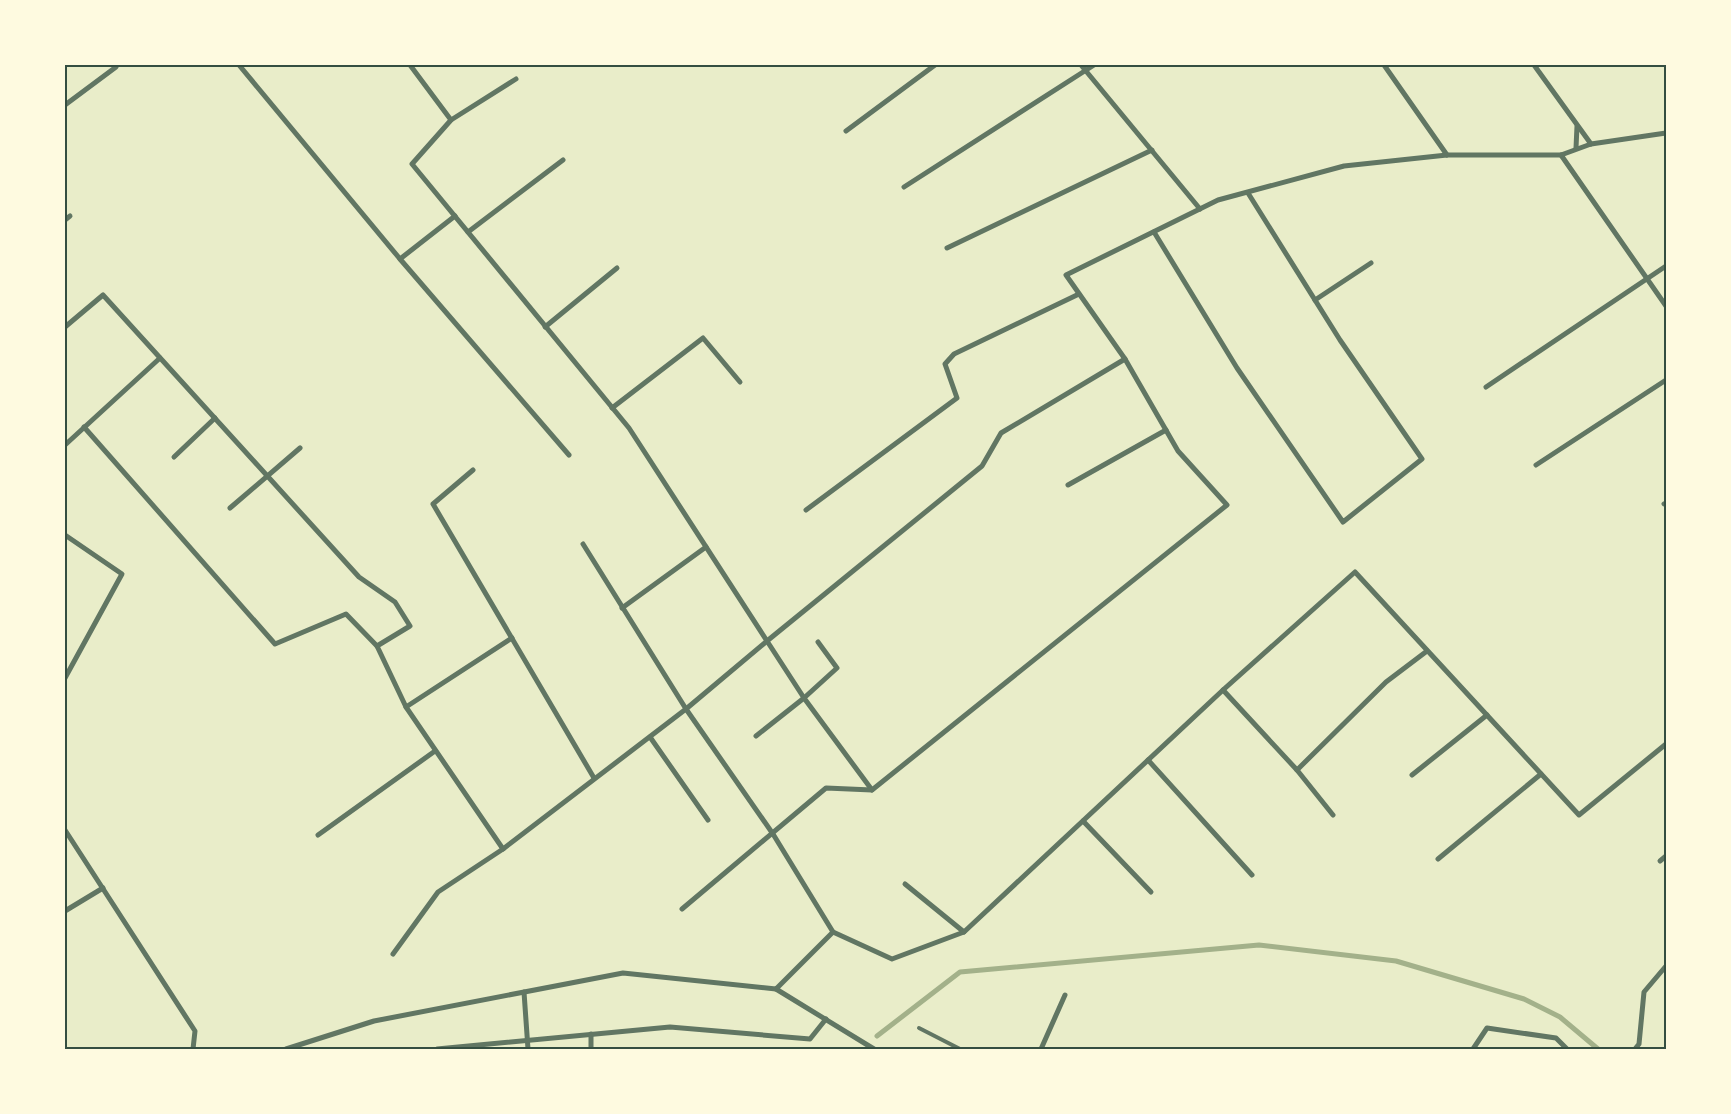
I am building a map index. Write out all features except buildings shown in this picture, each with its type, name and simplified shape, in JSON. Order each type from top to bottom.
[{"type":"street","points":[[65,105],[116,67],[114,65]]},
{"type":"street","points":[[239,65],[400,259],[568,455]]},
{"type":"street","points":[[410,65],[451,120]]},
{"type":"street","points":[[846,131],[936,65]]},
{"type":"street","points":[[1081,65],[1200,209]]},
{"type":"street","points":[[904,187],[1087,72],[1094,65]]},
{"type":"street","points":[[1384,65],[1447,155]]},
{"type":"street","points":[[1534,65],[1590,144]]},
{"type":"street","points":[[516,79],[451,120],[412,164],[628,428],[804,698],[872,790]]},
{"type":"street","points":[[1576,148],[1577,126]]},
{"type":"street","points":[[682,909],[826,788],[872,790],[1227,505],[1178,451],[1125,359],[1066,275],[1218,200],[1344,166],[1447,155],[1561,155],[1590,144],[1666,133]]},
{"type":"street","points":[[948,248],[1152,150]]},
{"type":"street","points":[[1561,155],[1666,306]]},
{"type":"street","points":[[468,232],[563,160]]},
{"type":"street","points":[[1154,232],[1237,368],[1343,522],[1422,459],[1315,300],[1248,193]]},
{"type":"street","points":[[400,259],[454,216]]},
{"type":"street","points":[[1315,300],[1371,263]]},
{"type":"street","points":[[1486,388],[1666,266]]},
{"type":"street","points":[[545,327],[616,268]]},
{"type":"street","points":[[806,510],[957,398],[945,364],[954,354],[1079,294]]},
{"type":"street","points":[[65,327],[103,295],[358,576],[395,602],[410,626],[377,646]]},
{"type":"street","points":[[612,408],[703,338],[740,382]]},
{"type":"street","points":[[65,445],[160,358]]},
{"type":"street","points":[[393,954],[438,892],[503,849],[686,709],[982,466],[1001,433],[1125,359]]},
{"type":"street","points":[[1536,465],[1666,380]]},
{"type":"street","points":[[174,457],[215,418]]},
{"type":"street","points":[[84,427],[275,644],[346,614],[377,646],[406,707],[503,849]]},
{"type":"street","points":[[1068,485],[1166,430]]},
{"type":"street","points":[[230,508],[300,448]]},
{"type":"street","points":[[473,470],[433,504],[594,778]]},
{"type":"street","points":[[65,535],[122,574],[65,678]]},
{"type":"street","points":[[583,544],[686,709],[773,834],[833,932],[892,959],[964,932],[1223,690],[1355,572],[1579,816],[1666,744]]},
{"type":"street","points":[[622,608],[706,547]]},
{"type":"street","points":[[406,707],[512,638]]},
{"type":"street","points":[[756,736],[804,698],[837,668],[818,642]]},
{"type":"street","points":[[1297,770],[1386,682],[1428,651]]},
{"type":"street","points":[[1223,690],[1297,770],[1333,815]]},
{"type":"street","points":[[1412,775],[1487,715]]},
{"type":"street","points":[[650,737],[708,820]]},
{"type":"street","points":[[318,836],[435,751]]},
{"type":"street","points":[[1148,760],[1252,875]]},
{"type":"street","points":[[1438,859],[1541,774]]},
{"type":"street","points":[[1083,821],[1150,892]]},
{"type":"street","points":[[65,830],[195,1031],[193,1049]]},
{"type":"street","points":[[1660,861],[1666,856]]},
{"type":"street","points":[[905,884],[964,932]]},
{"type":"street","points":[[65,911],[102,888]]},
{"type":"street","points":[[776,989],[833,932]]},
{"type":"street","points":[[1635,1049],[1639,1044],[1644,992],[1666,966]]},
{"type":"street","points":[[286,1049],[374,1021],[623,973],[776,989],[874,1049]]},
{"type":"street","points":[[524,992],[528,1049]]},
{"type":"street","points":[[1041,1049],[1065,995]]},
{"type":"street","points":[[437,1049],[670,1027],[810,1038],[826,1019]]},
{"type":"street","points":[[1473,1049],[1487,1028],[1556,1038],[1568,1049]]},
{"type":"street","points":[[591,1034],[591,1049]]},
{"type":"lane","points":[[919,1028],[960,1049]]},
{"type":"waterway","points":[[877,1036],[960,972],[1259,945],[1396,961],[1524,999],[1560,1017],[1598,1049]]}]
